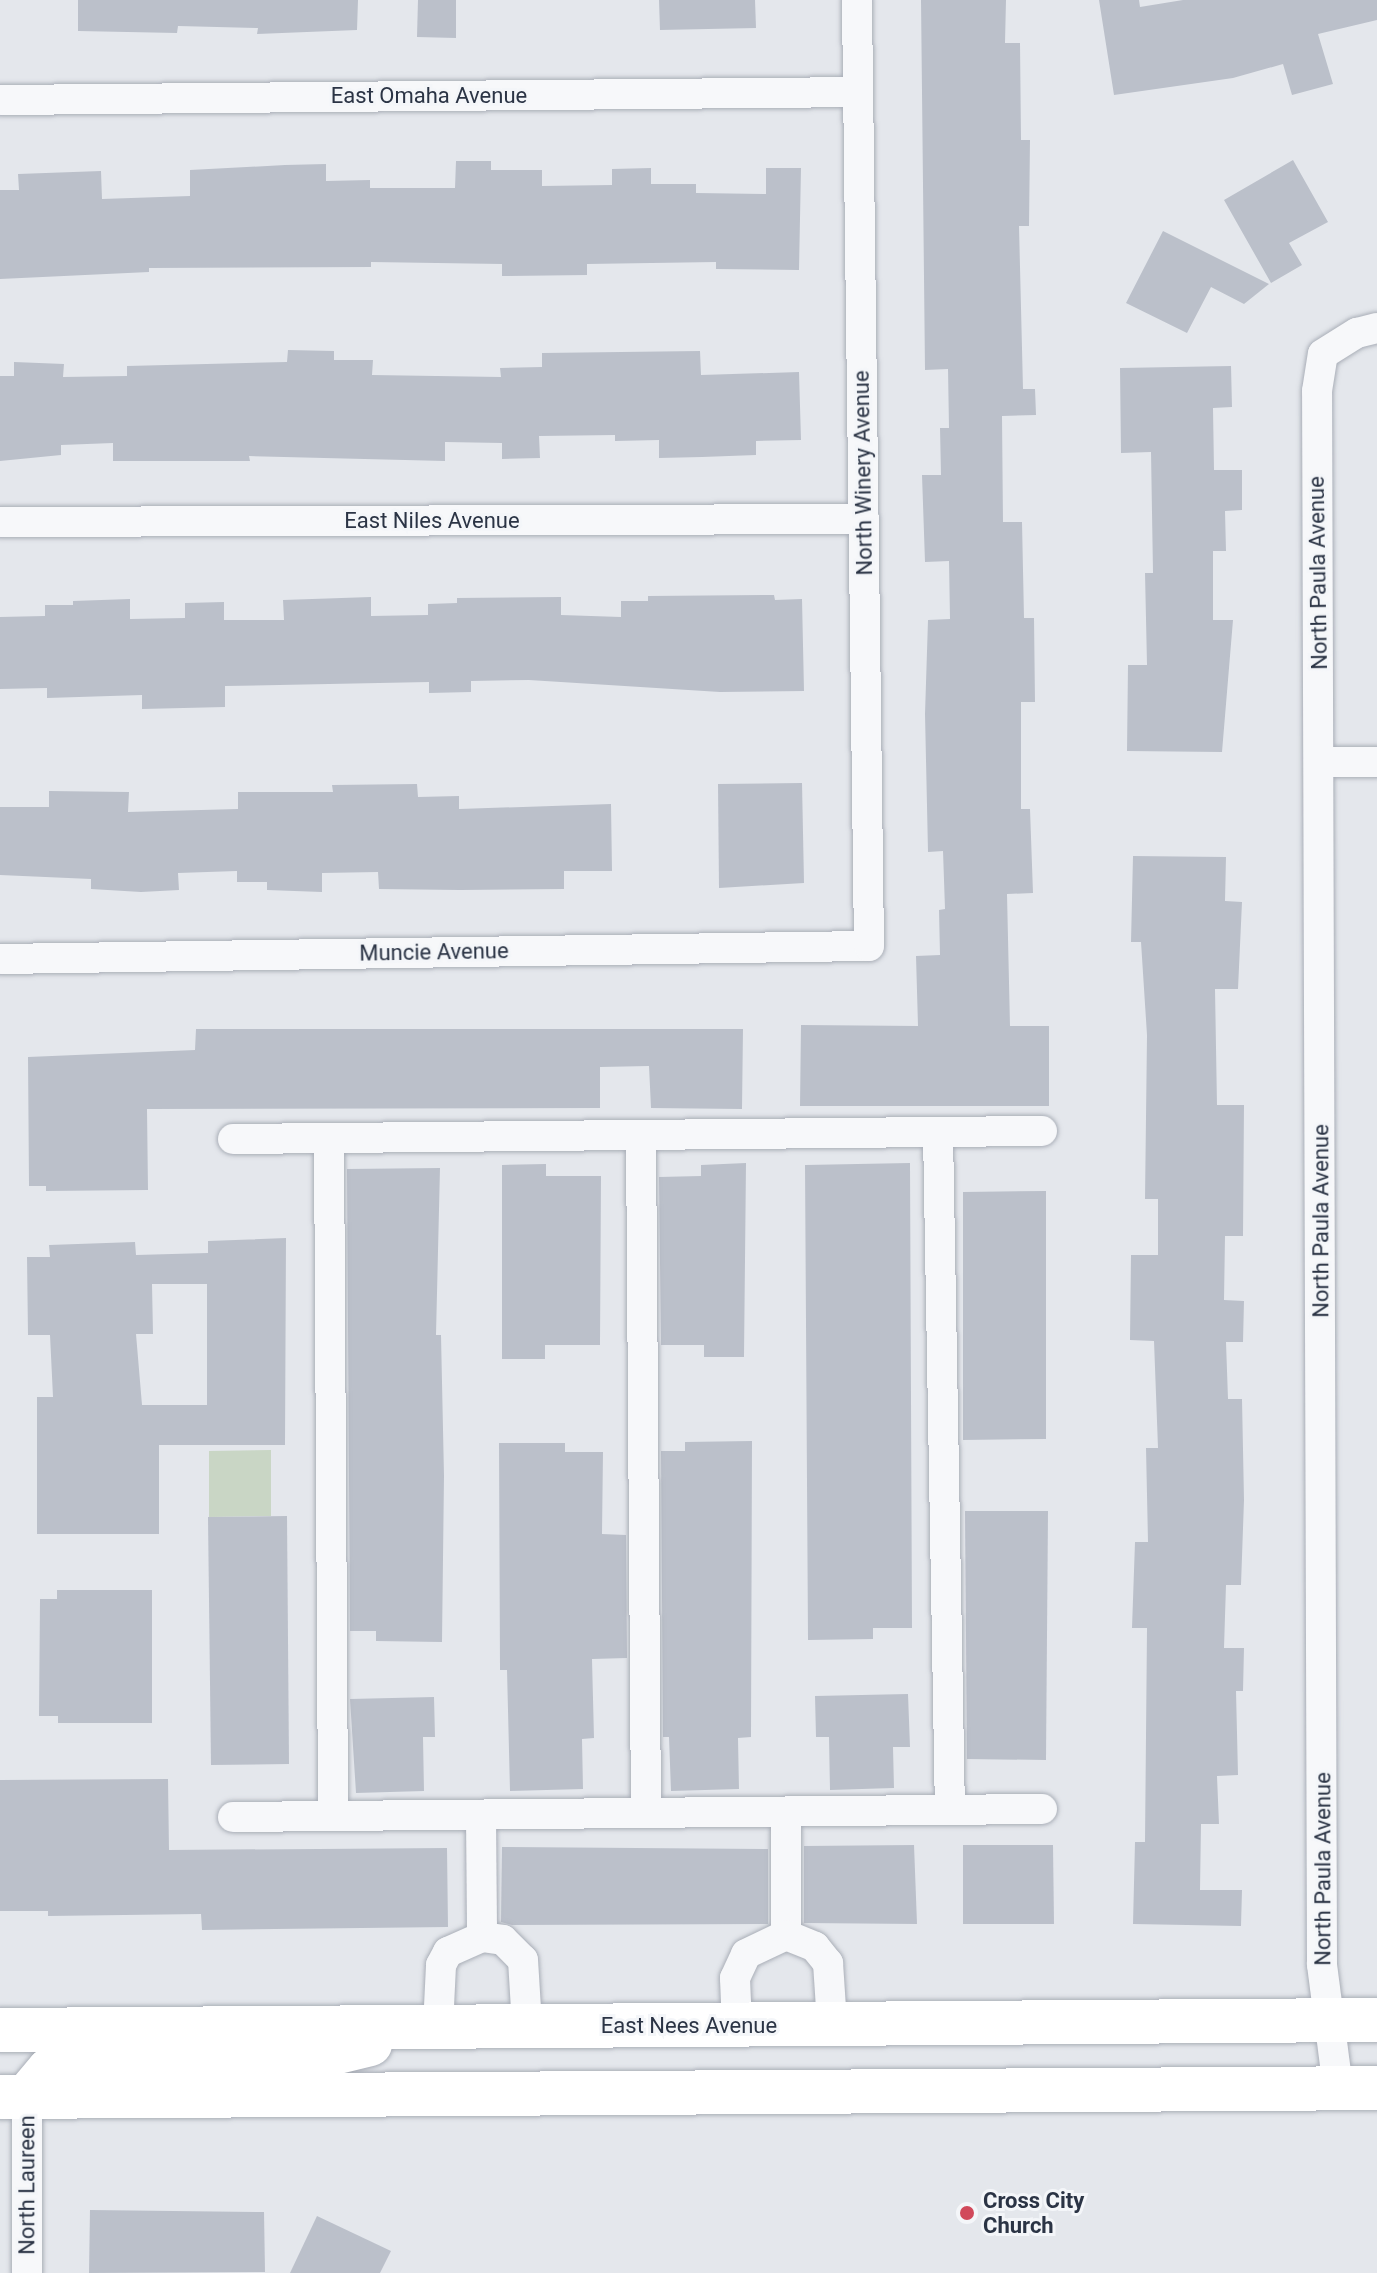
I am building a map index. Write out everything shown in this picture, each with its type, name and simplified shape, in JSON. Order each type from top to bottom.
[{"type":"main road","name":"East Nees Avenue","points":[[0,2030],[1377,2020]]},
{"type":"main road","points":[[13,2096],[49,2070],[77,2061],[304,2060],[438,2027]]},
{"type":"main road","points":[[13,2096],[1357,2088]]},
{"type":"street","name":"North Winery Avenue","points":[[857,0],[869,946]]},
{"type":"street","name":"East Omaha Avenue","points":[[0,100],[858,92]]},
{"type":"street","name":"North Paula Avenue","points":[[1357,2088],[1329,2020],[1322,1965],[1317,391],[1323,354],[1357,333],[1377,328]]},
{"type":"street","name":"East Niles Avenue","points":[[0,522],[864,519]]},
{"type":"street","points":[[1320,762],[1377,762]]},
{"type":"street","name":"Muncie Avenue","points":[[0,959],[869,946]]},
{"type":"street","points":[[233,1139],[1042,1131]]},
{"type":"street","points":[[938,1132],[950,1810]]},
{"type":"street","points":[[641,1135],[646,1813]]},
{"type":"street","points":[[329,1138],[333,1816]]},
{"type":"street","points":[[233,1817],[1042,1809]]},
{"type":"street","points":[[786,1812],[786,1935]]},
{"type":"street","points":[[481,1815],[482,1937]]},
{"type":"street","points":[[737,2026],[735,1978],[746,1954],[786,1935],[815,1947],[828,1963],[832,2024]]},
{"type":"street","points":[[438,2027],[441,1965],[448,1952],[482,1937],[503,1940],[523,1960],[527,2026]]},
{"type":"street","name":"North Laureen","points":[[13,2096],[27,2273]]},
{"type":"green space","points":[[271,1450],[271,1516],[209,1517],[209,1451]]},
{"type":"building","points":[[78,0],[358,0],[357,30],[257,34],[258,28],[178,26],[177,33],[78,31]]},
{"type":"building","points":[[418,0],[456,0],[456,38],[417,37]]},
{"type":"building","points":[[659,0],[755,0],[756,28],[660,30]]},
{"type":"building","points":[[921,0],[1006,0],[1005,43],[1020,43],[1021,140],[1030,140],[1029,226],[1019,226],[1023,389],[1035,389],[1036,415],[1002,416],[1003,522],[1022,522],[1024,618],[1034,618],[1035,702],[1021,702],[1021,809],[1030,809],[1033,893],[1007,894],[1010,1026],[1049,1026],[1049,1106],[800,1106],[801,1025],[918,1026],[916,956],[940,955],[939,910],[945,909],[943,851],[928,852],[925,714],[928,620],[950,619],[949,561],[925,562],[922,475],[941,475],[940,428],[949,428],[948,369],[925,370]]},
{"type":"building","points":[[1099,0],[1139,0],[1140,7],[1183,0],[1377,0],[1377,20],[1318,34],[1333,84],[1292,95],[1283,64],[1233,78],[1114,95]]},
{"type":"building","points":[[1293,160],[1328,222],[1289,243],[1302,265],[1271,283],[1224,200]]},
{"type":"building","points":[[456,161],[491,161],[491,170],[542,170],[542,186],[612,185],[612,169],[651,168],[651,184],[696,184],[696,193],[766,194],[766,168],[801,168],[799,270],[716,269],[716,262],[587,264],[587,275],[502,276],[502,264],[371,262],[371,267],[149,268],[149,272],[0,279],[0,190],[19,190],[18,174],[101,171],[102,199],[190,196],[190,170],[285,165],[326,164],[326,181],[370,180],[370,188],[455,188]]},
{"type":"building","points":[[1163,231],[1269,284],[1244,304],[1211,287],[1187,333],[1126,303]]},
{"type":"building","points":[[288,350],[334,351],[334,360],[373,360],[372,375],[501,377],[500,368],[542,367],[542,353],[700,351],[701,375],[799,372],[801,440],[756,441],[756,455],[659,458],[659,440],[615,441],[615,435],[539,436],[540,458],[502,459],[502,443],[445,442],[445,461],[249,456],[250,461],[113,461],[113,443],[61,445],[61,455],[0,461],[0,376],[14,376],[14,362],[64,364],[63,377],[127,376],[127,366],[287,362]]},
{"type":"building","points":[[1231,366],[1232,407],[1213,408],[1214,470],[1242,470],[1242,510],[1225,511],[1226,551],[1213,551],[1213,620],[1233,620],[1222,752],[1127,751],[1128,665],[1147,665],[1145,573],[1153,573],[1151,452],[1121,453],[1120,368]]},
{"type":"building","points":[[774,595],[775,600],[802,599],[804,691],[720,692],[529,680],[471,681],[471,692],[429,693],[429,682],[225,686],[225,707],[142,709],[142,695],[47,698],[47,688],[0,689],[0,617],[45,616],[45,605],[73,605],[73,601],[130,599],[130,619],[185,618],[185,603],[224,602],[224,620],[284,620],[283,600],[371,597],[371,616],[428,615],[428,604],[457,603],[457,598],[561,597],[561,615],[621,617],[621,601],[648,601],[648,596]]},
{"type":"building","points":[[802,783],[804,883],[719,888],[718,784]]},
{"type":"building","points":[[417,784],[418,797],[459,796],[459,809],[611,804],[612,871],[564,871],[564,889],[460,890],[379,889],[378,872],[322,873],[322,892],[267,890],[267,882],[237,882],[237,871],[178,873],[179,890],[141,892],[91,889],[91,879],[0,875],[0,807],[49,807],[49,791],[129,792],[128,812],[238,809],[238,792],[333,792],[332,785]]},
{"type":"building","points":[[1133,856],[1226,857],[1225,901],[1242,902],[1238,989],[1215,989],[1217,1105],[1244,1105],[1243,1236],[1225,1236],[1224,1300],[1244,1301],[1243,1342],[1226,1342],[1228,1399],[1242,1399],[1244,1500],[1241,1585],[1226,1585],[1224,1648],[1244,1648],[1243,1691],[1236,1691],[1238,1775],[1217,1776],[1219,1824],[1201,1824],[1200,1890],[1242,1890],[1241,1926],[1133,1924],[1135,1842],[1145,1842],[1147,1628],[1132,1628],[1135,1542],[1148,1542],[1146,1448],[1158,1448],[1154,1341],[1130,1340],[1131,1255],[1158,1255],[1158,1199],[1145,1199],[1147,1035],[1141,942],[1131,942]]},
{"type":"building","points":[[196,1029],[743,1029],[742,1109],[651,1108],[649,1066],[600,1067],[600,1108],[147,1109],[148,1190],[46,1191],[46,1186],[29,1186],[28,1057],[195,1050]]},
{"type":"building","points":[[746,1163],[744,1357],[704,1357],[704,1345],[661,1345],[659,1177],[701,1176],[701,1165]]},
{"type":"building","points":[[910,1163],[912,1628],[873,1628],[873,1639],[808,1640],[805,1165]]},
{"type":"building","points":[[546,1164],[546,1176],[601,1176],[600,1345],[545,1345],[545,1359],[502,1359],[502,1165]]},
{"type":"building","points":[[440,1168],[436,1335],[441,1335],[444,1476],[442,1642],[376,1641],[376,1631],[350,1631],[347,1169]]},
{"type":"building","points":[[1046,1191],[1046,1439],[963,1440],[963,1192]]},
{"type":"building","points":[[286,1238],[285,1445],[159,1445],[159,1534],[37,1534],[37,1397],[53,1397],[50,1335],[28,1335],[27,1257],[50,1257],[49,1245],[135,1242],[136,1255],[208,1253],[208,1241]],"holes":[[[152,1284],[207,1284],[207,1405],[142,1405],[136,1334],[153,1334]]]},
{"type":"building","points":[[752,1441],[751,1737],[738,1738],[739,1789],[671,1791],[669,1737],[663,1737],[661,1451],[685,1451],[685,1442]]},
{"type":"building","points":[[499,1443],[565,1443],[565,1452],[603,1452],[602,1534],[626,1535],[627,1658],[592,1659],[594,1738],[582,1739],[583,1789],[510,1791],[507,1670],[500,1670]]},
{"type":"building","points":[[965,1511],[1048,1511],[1046,1760],[967,1759]]},
{"type":"building","points":[[287,1516],[289,1764],[211,1765],[208,1517]]},
{"type":"building","points":[[57,1590],[152,1590],[152,1723],[58,1723],[58,1716],[39,1716],[40,1599],[57,1599]]},
{"type":"building","points":[[908,1694],[910,1747],[893,1747],[894,1788],[830,1790],[829,1737],[816,1737],[815,1696]]},
{"type":"building","points":[[434,1697],[435,1737],[423,1737],[424,1791],[356,1793],[350,1699]]},
{"type":"building","points":[[168,1779],[169,1850],[447,1848],[448,1927],[202,1930],[201,1914],[48,1916],[48,1911],[0,1911],[0,1780]]},
{"type":"building","points":[[914,1845],[917,1924],[804,1923],[804,1846]]},
{"type":"building","points":[[963,1845],[1053,1845],[1054,1924],[963,1924]]},
{"type":"building","points":[[502,1847],[768,1849],[768,1924],[512,1925],[501,1922]]},
{"type":"building","points":[[90,2210],[264,2212],[265,2272],[89,2273]]},
{"type":"building","points":[[317,2216],[391,2251],[380,2273],[290,2273]]},
{"type":"place","name":"Cross City Church","points":[[967,2213]]}]
